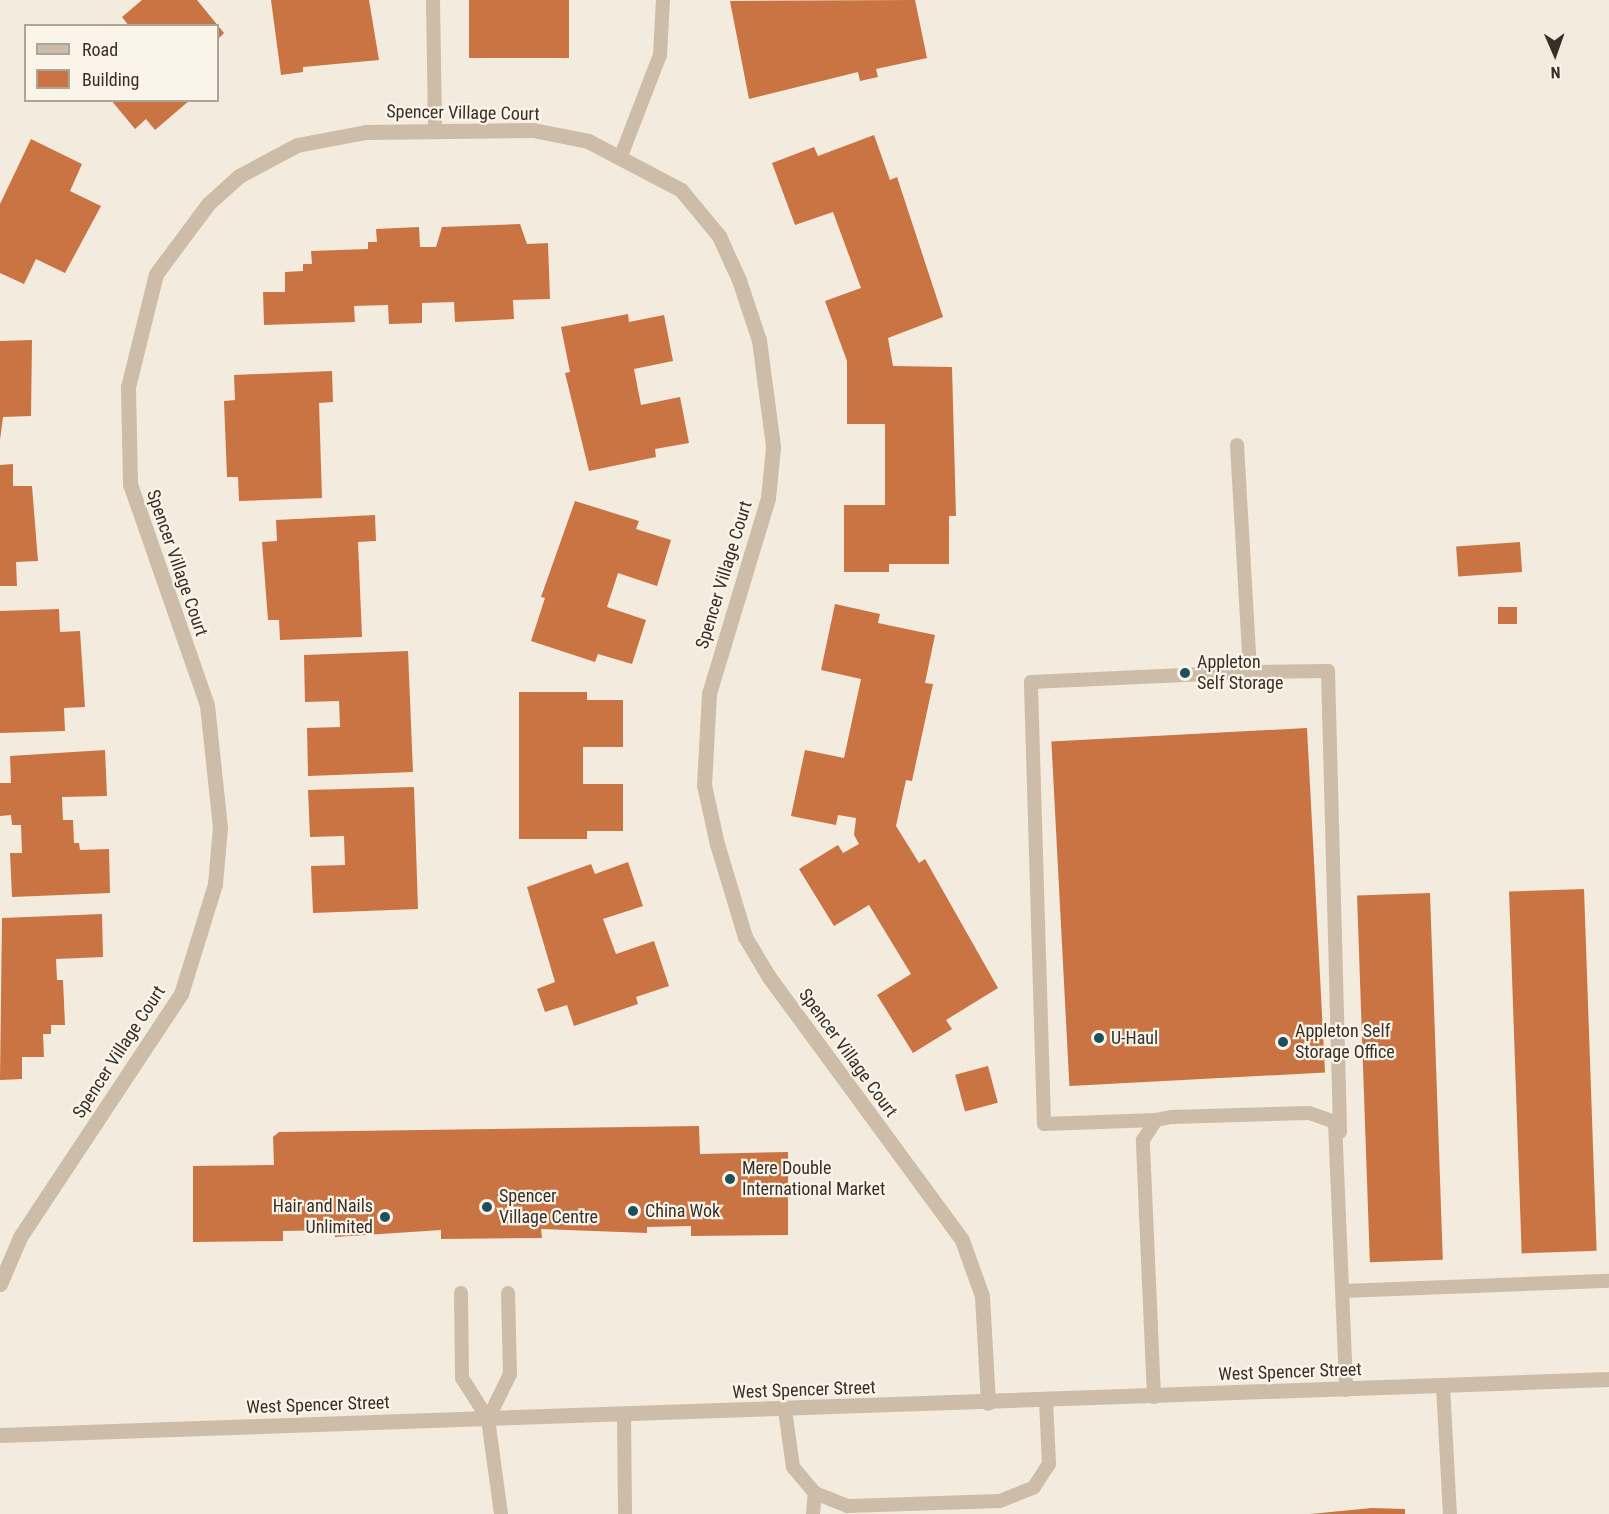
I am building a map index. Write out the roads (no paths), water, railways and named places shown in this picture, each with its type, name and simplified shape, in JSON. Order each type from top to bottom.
[{"type":"street","name":"Spencer Village Court","points":[[0,1284],[20,1237],[181,994],[215,884],[220,826],[207,705],[130,484],[128,387],[156,274],[207,204],[239,176],[297,145],[366,132],[435,128],[533,130],[588,141],[621,156],[681,190],[719,236],[759,339],[769,396],[772,447],[768,498],[709,693],[704,785],[729,891],[745,937],[782,995],[962,1240],[982,1296],[988,1403]]},
{"type":"street","name":"West Spencer Street","points":[[0,1435],[1046,1401],[1609,1379]]},
{"type":"lane","points":[[432,0],[435,128]]},
{"type":"lane","points":[[621,156],[660,55],[663,0]]},
{"type":"lane","points":[[1237,445],[1250,672]]},
{"type":"lane","points":[[1340,1131],[1335,1122],[1309,1113],[1044,1124],[1031,682],[1250,672],[1328,671],[1340,1131],[1343,1291],[1346,1390]]},
{"type":"lane","points":[[1154,1397],[1143,1140],[1156,1120]]},
{"type":"lane","points":[[1343,1291],[1609,1281]]},
{"type":"lane","points":[[460,1293],[462,1378],[488,1419],[501,1514]]},
{"type":"lane","points":[[488,1419],[510,1374],[508,1293]]},
{"type":"lane","points":[[1443,1386],[1450,1514]]},
{"type":"lane","points":[[785,1410],[793,1467],[814,1493],[848,1506],[1000,1501],[1034,1487],[1049,1464],[1046,1401]]},
{"type":"lane","points":[[624,1415],[625,1514]]},
{"type":"lane","points":[[813,1514],[814,1493]]},
{"type":"place","name":"Appleton Self Storage","points":[[1185,673]]},
{"type":"place","name":"U-Haul","points":[[1099,1038]]},
{"type":"place","name":"Appleton Self Storage Office","points":[[1283,1042]]},
{"type":"place","name":"Mere Double International Market","points":[[730,1179]]},
{"type":"place","name":"Spencer Village Centre","points":[[487,1207]]},
{"type":"place","name":"China Wok","points":[[633,1211]]},
{"type":"place","name":"Hair and Nails Unlimited","points":[[385,1217]]}]
